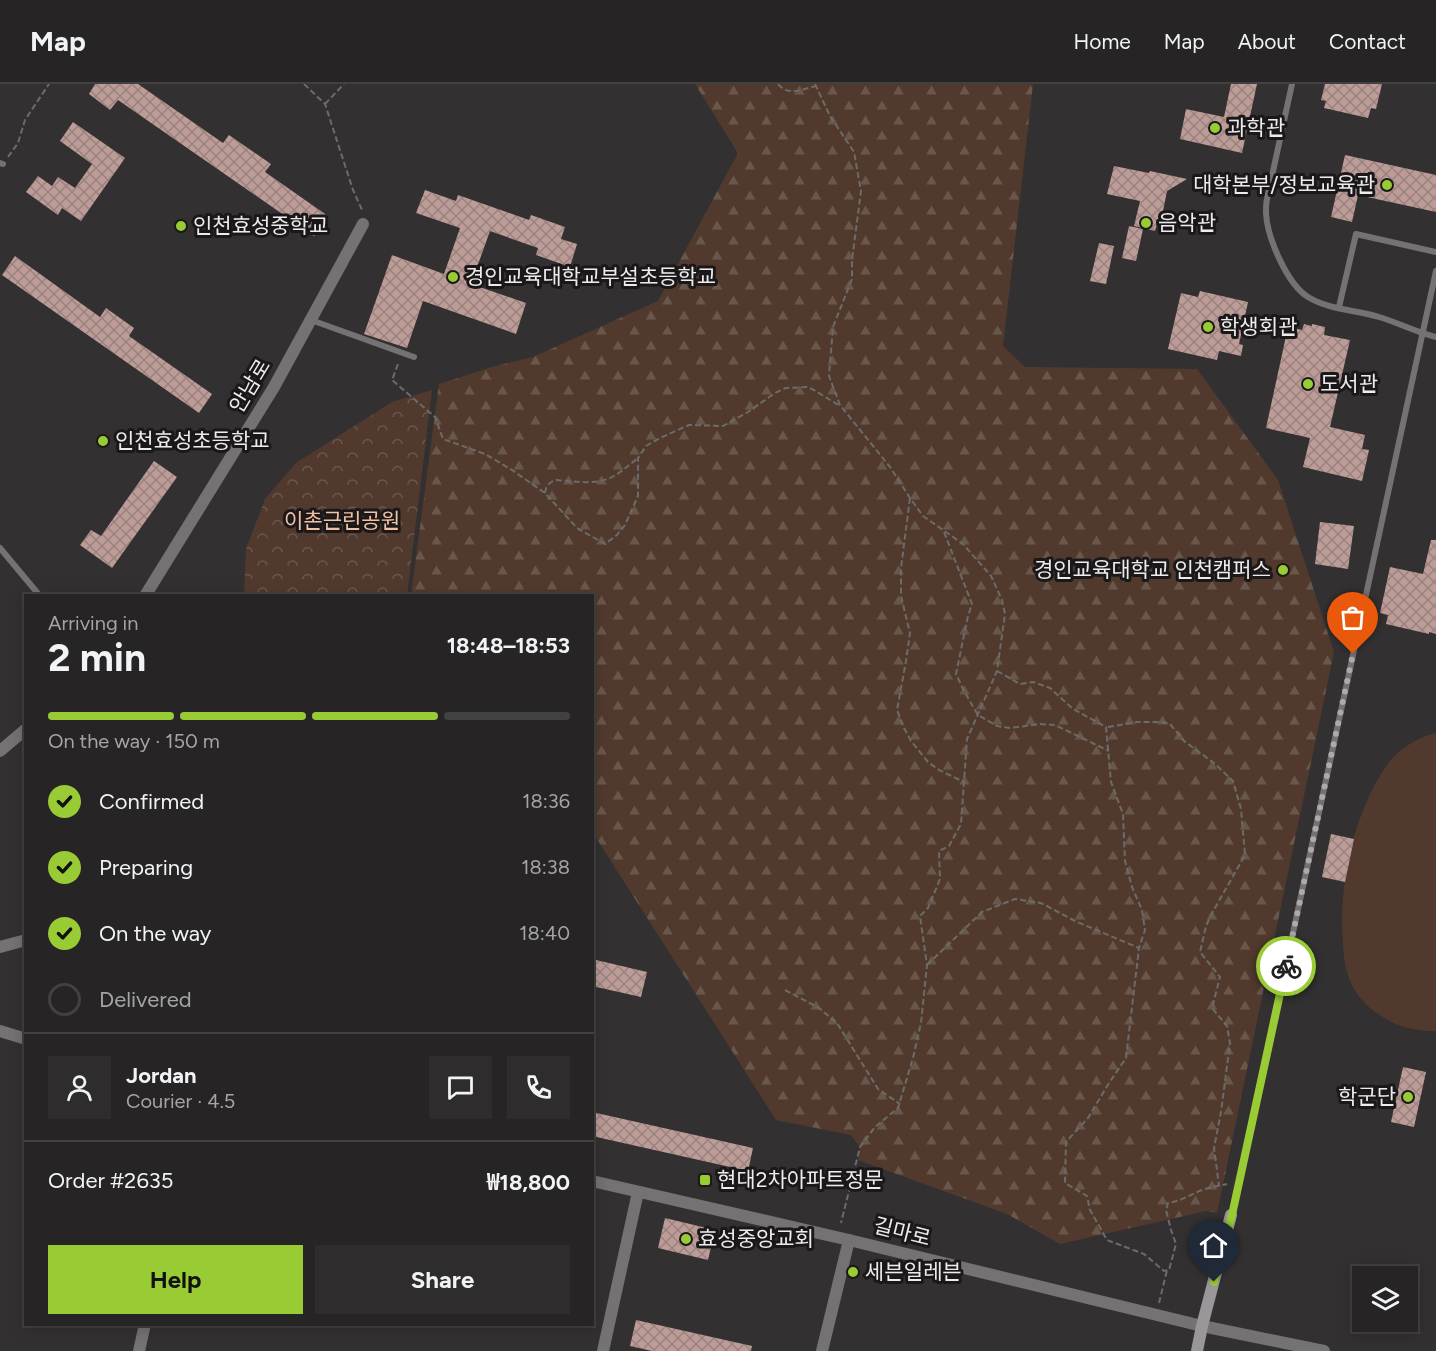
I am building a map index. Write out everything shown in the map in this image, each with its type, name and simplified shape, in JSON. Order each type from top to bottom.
[{"type":"street","name":"안남로","points":[[146,594],[274,387],[363,224]]},
{"type":"street","points":[[0,751],[24,731]]},
{"type":"street","points":[[0,947],[24,941]]},
{"type":"street","points":[[0,1031],[24,1038]]},
{"type":"street","name":"길마로","points":[[594,1181],[843,1238],[1202,1326],[1324,1351]]},
{"type":"street","points":[[603,1351],[638,1192]]},
{"type":"street","points":[[1197,1351],[1232,1215]]},
{"type":"street","points":[[822,1351],[843,1238]]},
{"type":"street","points":[[139,1351],[145,1326]]},
{"type":"lane","points":[[1292,84],[1266,213],[1272,243],[1294,284],[1307,297],[1323,304],[1380,317],[1422,334],[1436,337]]},
{"type":"lane","points":[[1339,307],[1356,234],[1436,252]]},
{"type":"lane","points":[[1232,1215],[1436,271]]},
{"type":"lane","points":[[311,320],[414,357]]},
{"type":"lane","points":[[0,548],[38,594]]},
{"type":"path","points":[[2,163],[18,143],[25,120],[49,84]]},
{"type":"path","points":[[304,84],[324,104],[353,190],[363,211],[363,224]]},
{"type":"path","points":[[324,104],[344,84]]},
{"type":"path","points":[[778,84],[781,88],[794,92],[815,85],[830,116],[854,152],[861,191],[852,260],[852,279],[832,327],[829,376],[840,405],[890,467],[923,516],[963,544],[991,576],[1002,600],[1005,614],[997,671],[967,739],[961,824],[949,846],[939,851],[940,879],[928,908],[920,916],[927,965],[921,1023],[913,1058],[898,1108],[875,1127],[860,1147],[843,1238]]},
{"type":"path","points":[[403,353],[392,380],[435,417],[443,439],[485,454],[512,470],[545,493],[578,528],[605,544],[625,525],[638,496],[638,458]]},
{"type":"path","points":[[545,493],[545,488],[556,480],[585,482],[614,476],[638,458],[646,446],[660,438],[689,425],[723,426],[786,388],[807,387],[843,408]]},
{"type":"path","points":[[910,498],[901,568],[901,596],[910,633],[897,710],[903,728],[928,762],[939,771],[964,782]]},
{"type":"path","points":[[944,530],[972,604],[956,674],[978,715],[997,726],[1010,728],[1040,724],[1055,725],[1109,751]]},
{"type":"path","points":[[997,671],[1020,684],[1034,681],[1050,688],[1073,709],[1106,727],[1137,722],[1170,724],[1184,741],[1214,763],[1233,781],[1241,809],[1245,855],[1211,915],[1200,952],[1220,977],[1212,1008],[1227,1026],[1230,1043],[1214,1148],[1219,1186]]},
{"type":"path","points":[[1106,727],[1112,782],[1122,814],[1125,861],[1132,887],[1142,910],[1145,930],[1139,948],[1126,1058],[1088,1118],[1066,1142],[1065,1183],[1087,1196],[1090,1209],[1107,1240],[1144,1254],[1164,1271],[1167,1270]]},
{"type":"path","points":[[927,965],[982,912],[1015,899],[1041,903],[1075,921],[1125,940],[1139,948]]},
{"type":"path","points":[[785,990],[819,1008],[837,1023],[878,1089],[900,1104]]},
{"type":"path","points":[[1156,1315],[1176,1244],[1166,1210],[1168,1203],[1180,1202],[1201,1191],[1239,1181]]},
{"type":"green space","points":[[695,84],[1033,84],[1003,346],[1025,367],[1197,369],[1278,480],[1334,652],[1217,1213],[1206,1211],[1060,1244],[1007,1214],[858,1160],[860,1147],[851,1135],[776,1120],[594,835],[594,594],[411,594],[439,384],[533,357],[658,301],[738,153]]},
{"type":"green space","name":"이촌근린공원","points":[[432,390],[407,594],[244,594],[246,549],[265,499],[296,463],[392,402]]},
{"type":"green space","points":[[1436,733],[1436,1031],[1430,1031],[1404,1027],[1387,1020],[1359,996],[1351,984],[1346,967],[1342,922],[1350,851],[1365,805],[1375,784],[1397,754],[1422,737]]},
{"type":"building","points":[[95,84],[138,84],[223,143],[229,135],[271,164],[265,172],[328,216],[314,236],[118,100],[110,110],[89,94]]},
{"type":"building","name":"과학관","points":[[1231,84],[1257,84],[1242,153],[1180,139],[1186,109],[1224,117]]},
{"type":"building","points":[[1325,84],[1382,84],[1376,109],[1371,108],[1368,118],[1324,108],[1326,101],[1321,100]]},
{"type":"building","points":[[73,122],[125,158],[81,221],[62,208],[58,215],[26,192],[38,176],[52,186],[58,177],[75,188],[92,164],[60,141]]},
{"type":"building","name":"대학본부/정보교육관","points":[[1345,155],[1436,175],[1436,212],[1358,195],[1352,222],[1331,217]]},
{"type":"building","name":"음악관","points":[[1114,166],[1187,179],[1167,191],[1161,221],[1158,220],[1155,231],[1134,226],[1140,201],[1107,194]]},
{"type":"building","points":[[425,190],[456,201],[458,195],[529,220],[531,215],[565,227],[561,239],[577,244],[570,267],[536,255],[538,248],[490,231],[471,284],[526,303],[516,334],[423,301],[407,348],[364,334],[392,255],[444,274],[460,228],[416,213]]},
{"type":"building","points":[[1129,226],[1143,229],[1136,261],[1122,258]]},
{"type":"building","points":[[1099,243],[1114,246],[1106,284],[1090,281]]},
{"type":"building","points":[[15,256],[100,317],[106,308],[134,328],[129,336],[212,394],[199,413],[2,275]]},
{"type":"building","name":"학생회관","points":[[1200,291],[1248,302],[1239,344],[1243,345],[1241,356],[1219,351],[1217,360],[1168,349],[1181,293],[1198,297]]},
{"type":"building","name":"도서관","points":[[1304,324],[1325,327],[1324,335],[1350,340],[1330,427],[1365,435],[1362,449],[1369,450],[1362,481],[1303,467],[1310,438],[1266,428],[1288,327],[1302,330]]},
{"type":"building","points":[[154,461],[177,477],[112,568],[80,545],[91,530],[101,536]]},
{"type":"building","points":[[1320,522],[1354,526],[1348,569],[1315,564]]},
{"type":"building","points":[[1431,540],[1436,540],[1436,634],[1386,624],[1388,615],[1380,613],[1390,567],[1423,574]]},
{"type":"building","points":[[1331,834],[1354,839],[1345,882],[1322,877]]},
{"type":"building","points":[[594,959],[647,972],[641,997],[594,986]]},
{"type":"building","name":"학군단","points":[[1403,1067],[1426,1072],[1414,1127],[1391,1122]]},
{"type":"building","points":[[594,1112],[753,1148],[748,1171],[594,1136]]},
{"type":"building","name":"효성중앙교회","points":[[665,1218],[715,1230],[708,1260],[658,1248]]},
{"type":"building","points":[[636,1320],[752,1346],[751,1351],[652,1351],[630,1346]]},
{"type":"way so far","points":[[1286,966],[1353,654]]},
{"type":"place","name":"과학관","points":[[1215,128]]},
{"type":"place","name":"대학본부/정보교육관","points":[[1387,185]]},
{"type":"place","name":"음악관","points":[[1146,223]]},
{"type":"place","name":"인천효성중학교","points":[[181,226]]},
{"type":"place","name":"경인교육대학교부설초등학교","points":[[453,277]]},
{"type":"place","name":"학생회관","points":[[1208,327]]},
{"type":"place","name":"도서관","points":[[1308,384]]},
{"type":"place","name":"인천효성초등학교","points":[[103,441]]},
{"type":"place","name":"경인교육대학교 인천캠퍼스","points":[[1283,570]]},
{"type":"place","name":"학군단","points":[[1408,1097]]},
{"type":"place","name":"현대2차아파트정문","points":[[705,1180]]},
{"type":"place","name":"효성중앙교회","points":[[686,1239]]},
{"type":"place","name":"세븐일레븐","points":[[853,1272]]},
{"type":"route","points":[[1214,1282],[1232,1215],[1286,966]]}]
